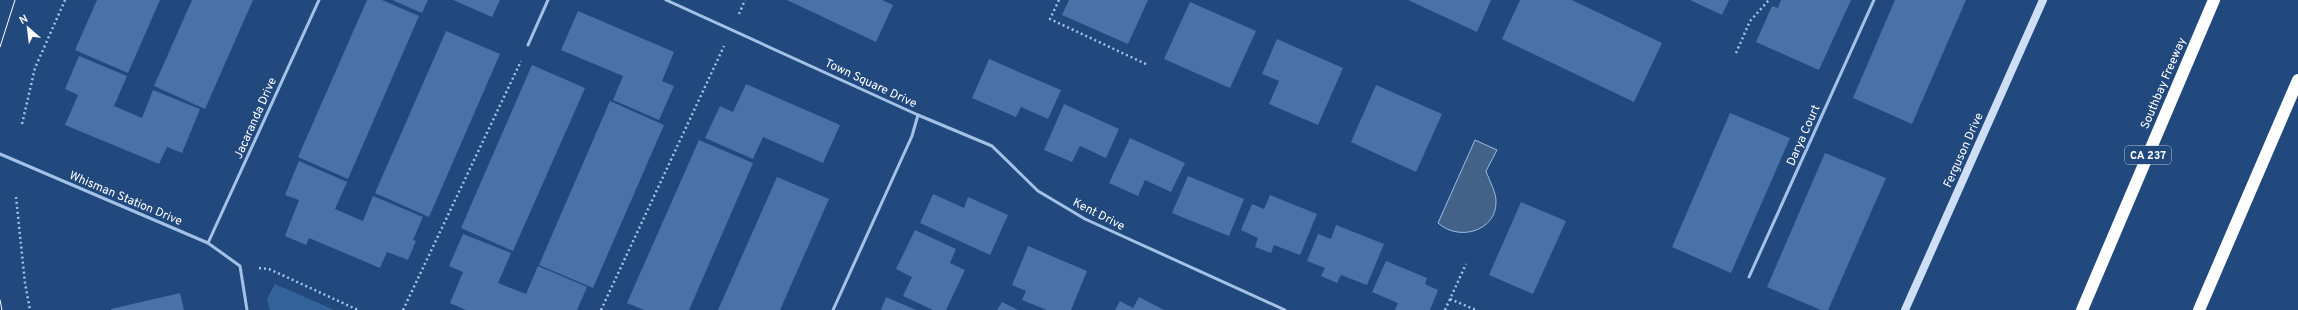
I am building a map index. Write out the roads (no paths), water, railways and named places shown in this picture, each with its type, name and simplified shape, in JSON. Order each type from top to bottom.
[{"type":"highway","name":"Southbay Freeway","points":[[2082,310],[2214,0]]},
{"type":"highway","points":[[2199,310],[2298,80]]},
{"type":"street","name":"Ferguson Drive","points":[[1905,310],[2043,0]]},
{"type":"lane","name":"Jacaranda Drive","points":[[208,243],[319,0]]},
{"type":"lane","points":[[528,45],[548,0]]},
{"type":"lane","name":"Town Square Drive","points":[[666,0],[918,115],[912,136],[833,310]]},
{"type":"lane","name":"Darya Court","points":[[1749,277],[1874,0]]},
{"type":"lane","name":"Kent Drive","points":[[918,115],[992,146],[1038,191],[1085,219],[1285,310]]},
{"type":"lane","name":"Whisman Station Drive","points":[[0,154],[208,243],[240,266],[247,310]]},
{"type":"tram line","points":[[0,47],[15,0]]},
{"type":"tram line","points":[[0,300],[2,310]]}]
